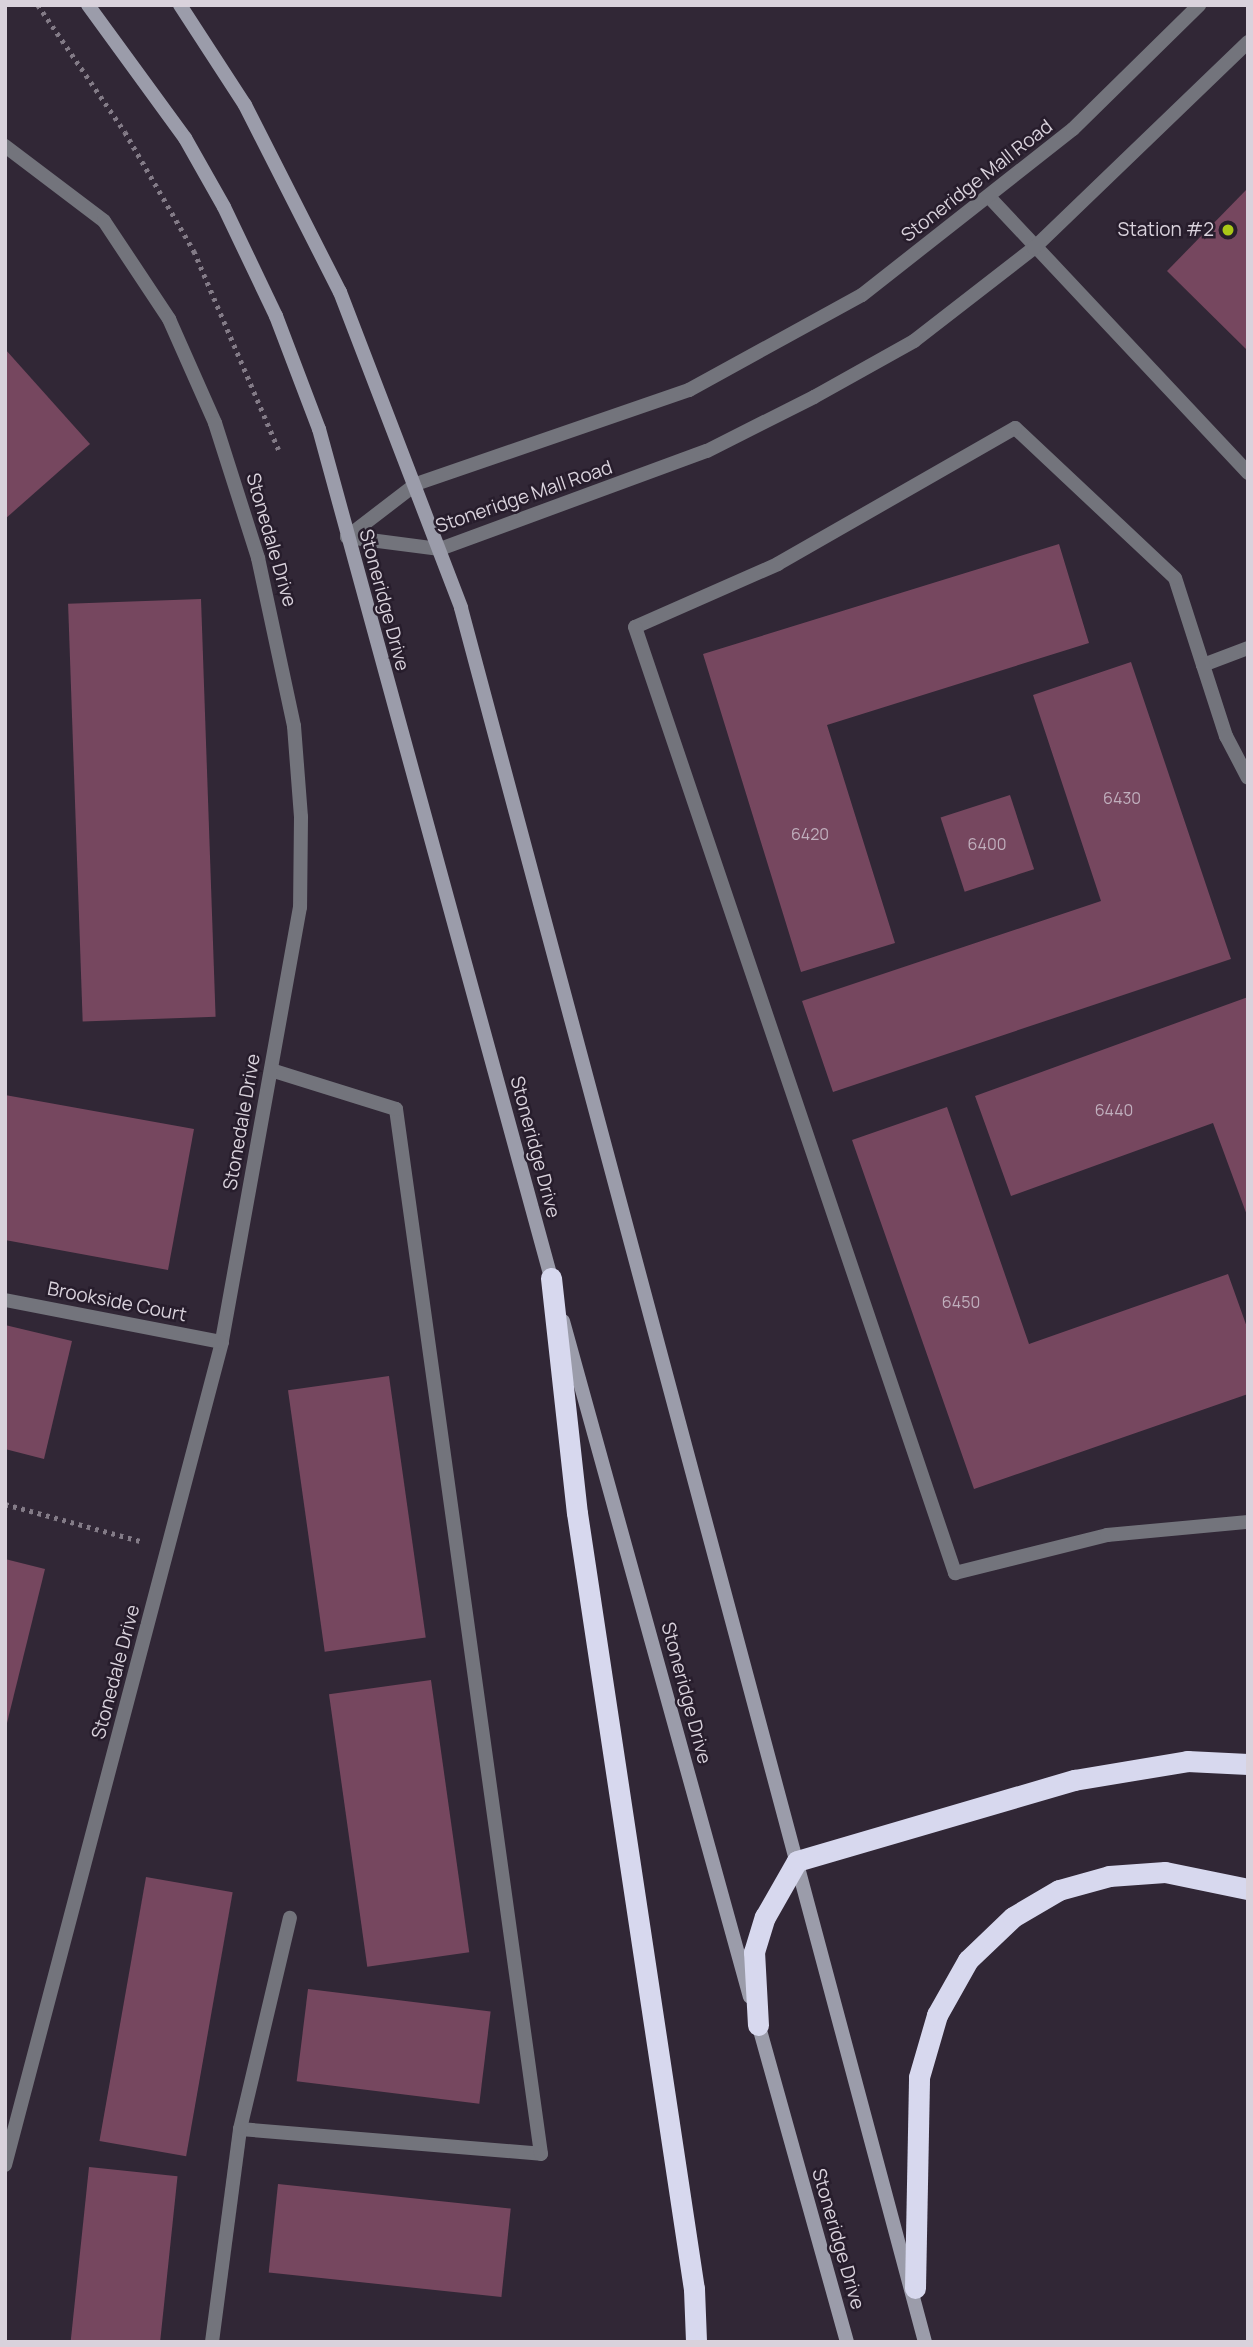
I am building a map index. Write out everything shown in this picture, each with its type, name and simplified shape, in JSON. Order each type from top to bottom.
[{"type":"highway","points":[[551,1278],[577,1513],[694,2289],[696,2342]]},
{"type":"highway","points":[[758,2025],[754,1952],[765,1917],[797,1861],[1074,1780],[1187,1761],[1248,1764]]},
{"type":"highway","points":[[915,2288],[919,2077],[937,2015],[968,1960],[1013,1917],[1059,1890],[1109,1876],[1165,1872],[1248,1889]]},
{"type":"main road","name":"Stoneridge Drive","points":[[88,5],[170,116],[225,207],[276,316],[319,429],[551,1278],[847,2342]]},
{"type":"main road","points":[[180,5],[245,105],[340,292],[440,549],[483,687],[797,1861],[915,2288],[925,2342]]},
{"type":"street","name":"Stoneridge Mall Road","points":[[347,537],[416,484],[689,390],[862,295],[991,199],[1199,5]]},
{"type":"street","name":"Stoneridge Mall Road","points":[[347,537],[440,549],[706,451],[814,397],[914,341],[1034,248],[1248,42]]},
{"type":"street","name":"Stonedale Drive","points":[[5,146],[104,221],[169,320],[215,423],[258,558],[281,646],[301,817],[300,907],[222,1342],[5,2165]]},
{"type":"street","points":[[991,199],[1034,248],[1248,472]]},
{"type":"street","points":[[1248,778],[1226,736],[1175,578],[1015,428],[778,564],[635,627],[955,1573],[1107,1535],[1248,1522]]},
{"type":"street","points":[[1203,665],[1248,648]]},
{"type":"street","points":[[240,2129],[541,2154],[396,1109],[271,1070]]},
{"type":"street","name":"Brookside Court","points":[[5,1300],[222,1342]]},
{"type":"street","points":[[212,2342],[240,2129],[289,1917]]},
{"type":"path","points":[[38,5],[125,132],[194,251],[279,450]]},
{"type":"path","points":[[5,1504],[168,1549]]},
{"type":"building","name":"Station #2","points":[[1248,188],[1248,351],[1167,271]]},
{"type":"building","points":[[5,349],[90,444],[5,519]]},
{"type":"building","points":[[1059,544],[1089,643],[827,725],[895,943],[801,972],[703,654]]},
{"type":"building","points":[[201,599],[216,1017],[83,1021],[68,604]]},
{"type":"building","points":[[1131,662],[1231,959],[833,1092],[802,1001],[1101,901],[1033,695]]},
{"type":"building","points":[[1010,795],[1034,869],[965,892],[941,818]]},
{"type":"building","points":[[1248,997],[1248,1218],[1213,1123],[1011,1196],[975,1096]]},
{"type":"building","points":[[5,1095],[194,1129],[168,1270],[5,1240]]},
{"type":"building","points":[[947,1107],[1029,1344],[1228,1274],[1248,1330],[1248,1394],[974,1489],[852,1140]]},
{"type":"building","points":[[5,1325],[72,1341],[44,1459],[5,1449]]},
{"type":"building","points":[[389,1376],[426,1637],[325,1652],[288,1390]]},
{"type":"building","points":[[5,1559],[45,1569],[6,1727],[5,1727]]},
{"type":"building","points":[[431,1680],[469,1952],[367,1967],[329,1694]]},
{"type":"building","points":[[146,1877],[233,1892],[186,2156],[99,2141]]},
{"type":"building","points":[[308,1989],[491,2011],[479,2104],[297,2081]]},
{"type":"building","points":[[89,2167],[178,2176],[160,2342],[71,2342]]},
{"type":"building","points":[[278,2184],[511,2208],[501,2297],[269,2273]]},
{"type":"place","name":"Station #2","points":[[1228,230]]}]
